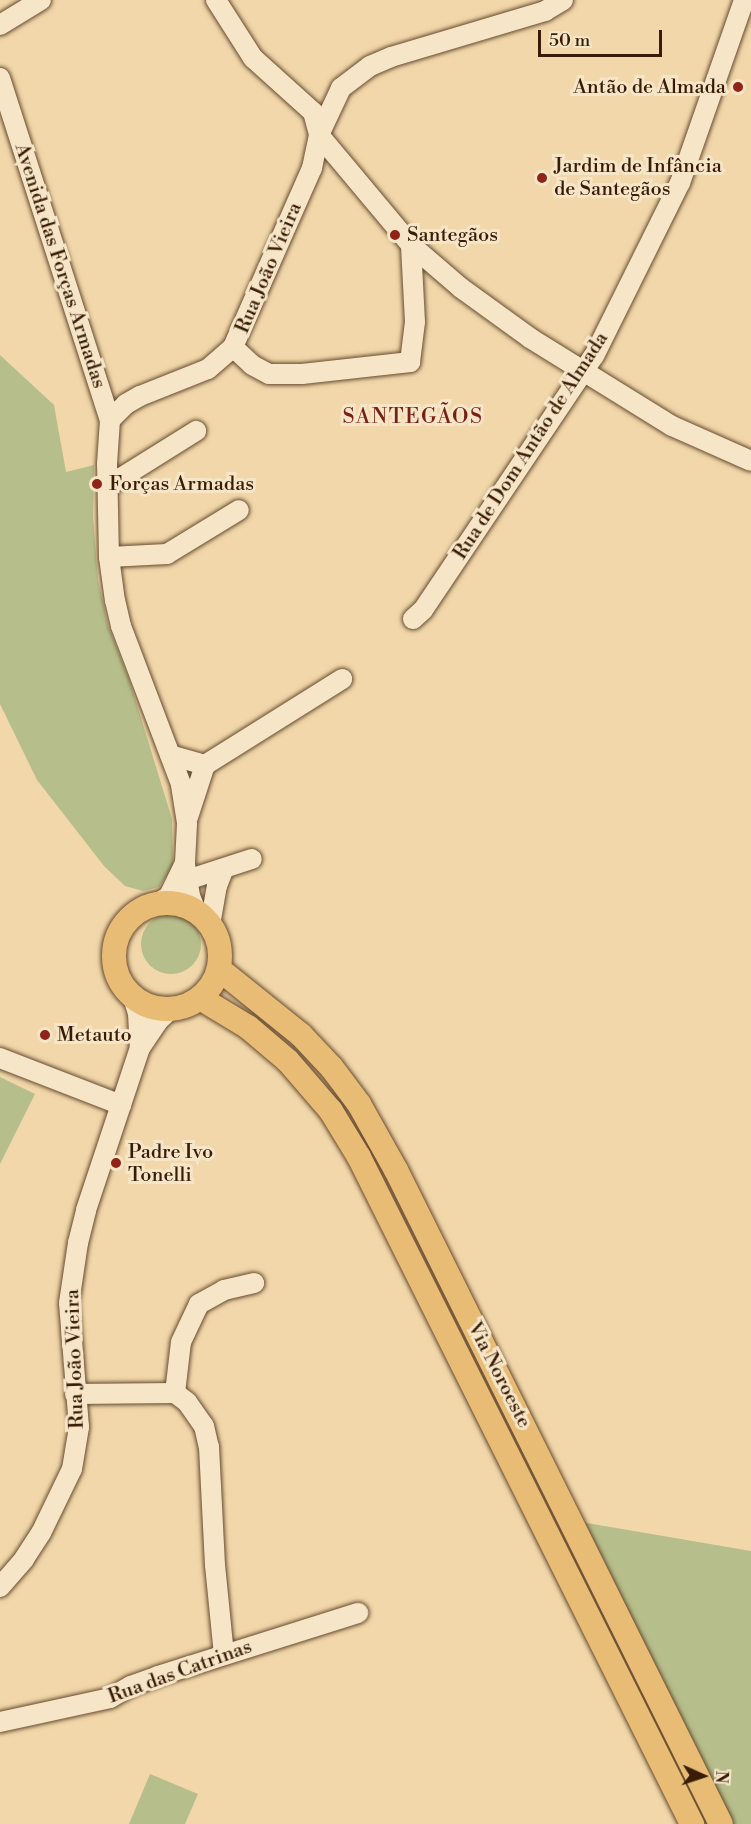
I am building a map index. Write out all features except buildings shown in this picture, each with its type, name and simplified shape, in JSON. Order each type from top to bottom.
[{"type":"main road","points":[[158,903],[176,903],[203,918],[216,935],[220,952],[219,969],[212,985],[200,998],[185,1006],[171,1009],[151,1007],[133,997],[123,986],[116,970],[114,952],[118,935],[128,920],[142,909],[158,903]]},
{"type":"main road","name":"Via Noroeste","points":[[219,969],[302,1035],[332,1068],[359,1104],[396,1170],[721,1824]]},
{"type":"main road","name":"Via Noroeste","points":[[200,998],[248,1027],[288,1061],[331,1111],[359,1157],[692,1824]]},
{"type":"street","points":[[0,25],[41,0]]},
{"type":"street","points":[[216,0],[253,58],[313,112],[319,135],[411,245],[461,288],[530,338],[672,426],[751,461]]},
{"type":"street","name":"Rua João Vieira","points":[[110,420],[126,404],[140,396],[208,369],[233,347],[312,168],[319,135],[341,88],[370,66],[391,57],[544,11],[563,0]]},
{"type":"street","name":"Rua de Dom Antão de Almada","points":[[413,619],[423,610],[585,370],[681,183],[744,0]]},
{"type":"street","name":"Avenida das Forças Armadas","points":[[0,78],[8,132],[110,420]]},
{"type":"street","points":[[233,347],[252,364],[269,374],[302,374],[410,362],[415,322],[411,245]]},
{"type":"street","points":[[110,420],[107,440],[109,557],[115,601],[121,626],[181,784],[187,823],[186,871],[203,918]]},
{"type":"street","points":[[108,486],[196,431]]},
{"type":"street","points":[[109,557],[167,554],[239,510]]},
{"type":"street","points":[[187,823],[205,765],[342,679]]},
{"type":"street","points":[[170,755],[205,765]]},
{"type":"street","points":[[186,871],[223,870],[252,859]]},
{"type":"street","points":[[203,918],[223,870]]},
{"type":"street","points":[[158,903],[169,896],[186,871]]},
{"type":"street","name":"Rua João Vieira","points":[[133,997],[138,1012],[140,1048]]},
{"type":"street","name":"Rua João Vieira","points":[[0,1587],[24,1559],[41,1533],[72,1469],[79,1427],[69,1303],[72,1275],[86,1210],[140,1048],[158,1021],[171,1009]]},
{"type":"street","points":[[0,1058],[121,1105]]},
{"type":"street","points":[[175,1393],[181,1341],[199,1304],[211,1295],[224,1290],[254,1283]]},
{"type":"street","points":[[75,1394],[175,1393],[187,1402],[204,1425],[209,1447],[215,1565],[224,1655]]},
{"type":"street","name":"Rua das Catrinas","points":[[0,1722],[111,1698],[131,1686],[358,1612]]},
{"type":"green space","points":[[0,355],[54,405],[66,472],[94,465],[93,517],[98,580],[108,625],[130,682],[172,819],[173,866],[159,887],[143,891],[125,886],[104,866],[37,780],[0,704]]},
{"type":"green space","points":[[171,914],[192,923],[201,944],[192,965],[171,974],[150,965],[141,944],[150,923]]},
{"type":"green space","points":[[0,1077],[35,1094],[0,1164]]},
{"type":"green space","points":[[581,1522],[751,1551],[751,1824],[731,1824]]},
{"type":"green space","points":[[150,1774],[198,1794],[185,1824],[129,1824]]},
{"type":"place","name":"Antão de Almada","points":[[738,87]]},
{"type":"place","name":"Jardim de Infância de Santegãos","points":[[542,178]]},
{"type":"place","name":"Santegãos","points":[[395,235]]},
{"type":"place","name":"Forças Armadas","points":[[97,484]]},
{"type":"place","name":"Metauto","points":[[45,1035]]},
{"type":"place","name":"Padre Ivo Tonelli","points":[[116,1163]]},
{"type":"district","name":"SANTEGÃOS","points":[[413,417]]}]
